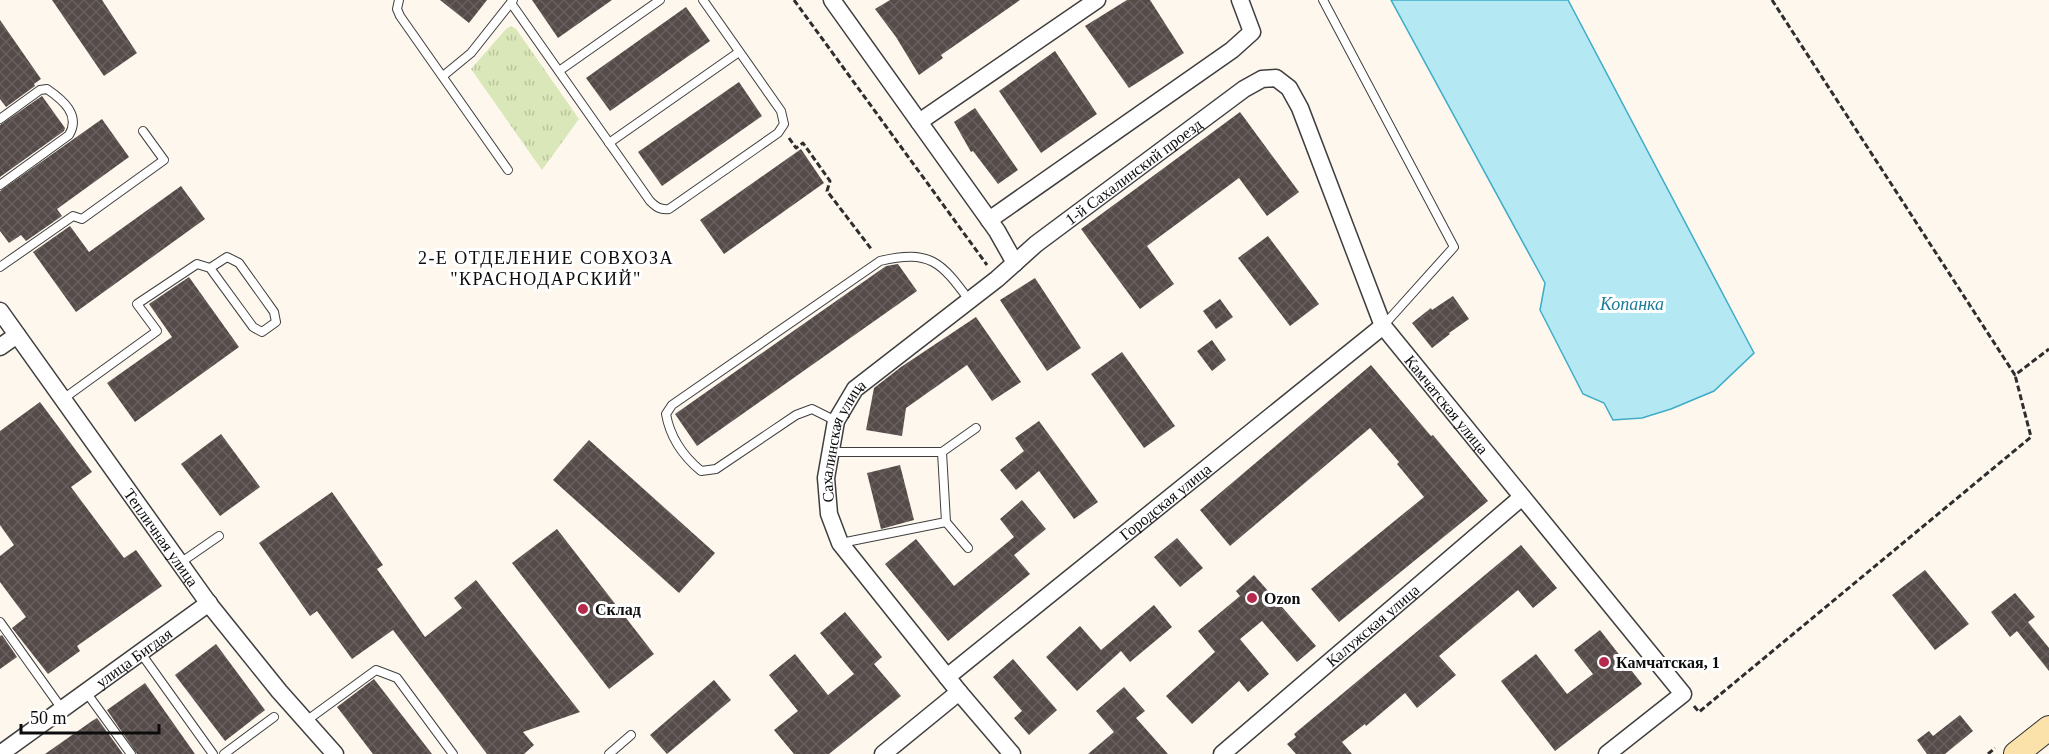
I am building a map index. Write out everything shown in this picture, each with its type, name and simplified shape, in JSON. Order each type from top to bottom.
[{"type":"street","points":[[832,0],[989,220],[1015,263]]},
{"type":"street","points":[[919,122],[1098,0]]},
{"type":"street","points":[[989,220],[1232,50],[1252,32],[1240,0]]},
{"type":"street","name":"1-й Сахалинский проезд","points":[[997,279],[1036,244],[1244,89],[1262,80],[1276,78]]},
{"type":"street","name":"Камчатская улица","points":[[1276,78],[1289,88],[1300,108],[1383,326],[1683,694]]},
{"type":"street","name":"Сахалинская улица","points":[[997,279],[855,389],[836,421],[826,478],[829,514],[840,543],[959,692],[1012,754]]},
{"type":"street","name":"Тепличная улица","points":[[0,311],[209,603],[279,691],[335,754]]},
{"type":"street","name":"Городская улица","points":[[947,676],[1383,326]]},
{"type":"street","points":[[0,347],[17,335]]},
{"type":"street","name":"Калужская улица","points":[[1222,754],[1522,497]]},
{"type":"street","name":"улица Бигдая","points":[[0,754],[209,603]]},
{"type":"street","points":[[883,754],[959,692]]},
{"type":"street","points":[[1607,754],[1683,694]]},
{"type":"street","points":[[2016,754],[2049,728]]},
{"type":"lane","points":[[399,0],[397,9],[400,16],[508,170]]},
{"type":"lane","points":[[559,71],[660,0]]},
{"type":"lane","points":[[442,76],[465,60],[512,1],[650,201],[655,207],[663,210],[669,209],[782,129],[781,111],[703,0]]},
{"type":"lane","points":[[1323,0],[1454,248],[1383,326]]},
{"type":"lane","points":[[609,143],[739,52]]},
{"type":"lane","points":[[0,119],[40,90],[47,89],[63,101],[74,120],[69,135],[0,185]]},
{"type":"lane","points":[[0,267],[73,216],[82,219],[164,160],[143,131]]},
{"type":"lane","points":[[63,399],[157,331],[137,304],[197,264],[210,268],[253,327],[262,332],[276,322],[274,312],[239,263],[227,257],[210,268]]},
{"type":"lane","points":[[836,421],[812,410],[796,415],[716,469],[701,471],[688,461],[669,431],[666,414],[672,405],[880,261],[899,257],[918,257],[934,262],[949,273],[969,300]]},
{"type":"lane","points":[[830,452],[942,452],[976,428]]},
{"type":"lane","points":[[942,452],[946,522],[968,548]]},
{"type":"lane","points":[[840,543],[946,522]]},
{"type":"lane","points":[[180,563],[219,536]]},
{"type":"lane","points":[[0,622],[62,709]]},
{"type":"lane","points":[[140,652],[213,754]]},
{"type":"lane","points":[[306,721],[376,670],[397,678],[453,754]]},
{"type":"lane","points":[[86,692],[131,754]]},
{"type":"lane","points":[[224,754],[274,717]]},
{"type":"lane","points":[[609,754],[631,735]]},
{"type":"path","points":[[794,0],[997,279]]},
{"type":"path","points":[[1683,694],[1699,712],[2031,437],[2015,375],[1772,0]]},
{"type":"path","points":[[782,129],[796,148],[803,143],[830,181],[827,191],[880,261]]},
{"type":"path","points":[[2015,375],[2049,349]]},
{"type":"green space","points":[[511,26],[516,29],[579,119],[542,170],[471,69]]},
{"type":"water","name":"Копанка","points":[[1391,0],[1568,0],[1754,353],[1714,391],[1642,418],[1613,420],[1604,403],[1583,394],[1540,310],[1545,283]]},
{"type":"building","points":[[52,0],[102,0],[137,53],[104,76]]},
{"type":"building","points":[[440,0],[487,0],[469,23]]},
{"type":"building","points":[[532,0],[612,0],[558,38]]},
{"type":"building","points":[[890,0],[1020,0],[941,55],[943,58],[919,75],[896,37],[875,9]]},
{"type":"building","points":[[1127,0],[1150,0],[1184,53],[1129,88],[1085,26]]},
{"type":"building","points":[[686,7],[710,41],[610,111],[586,78]]},
{"type":"building","points":[[0,20],[41,79],[6,107],[0,99]]},
{"type":"building","points":[[1055,51],[1097,114],[1041,153],[999,91]]},
{"type":"building","points":[[739,82],[762,116],[662,186],[638,152]]},
{"type":"building","points":[[42,96],[65,128],[64,131],[0,177],[0,125]]},
{"type":"building","points":[[975,108],[1018,170],[998,184],[973,151],[971,152],[954,122]]},
{"type":"building","points":[[1240,112],[1299,192],[1267,216],[1239,178],[1147,246],[1174,284],[1140,309],[1081,229]]},
{"type":"building","points":[[102,119],[129,157],[57,209],[62,216],[26,241],[21,235],[9,243],[0,231],[0,191]]},
{"type":"building","points":[[801,149],[824,183],[724,254],[700,220]]},
{"type":"building","points":[[181,186],[205,219],[76,312],[33,252],[70,226],[89,252]]},
{"type":"building","points":[[1268,236],[1319,304],[1290,326],[1238,258]]},
{"type":"building","points":[[898,264],[917,291],[697,446],[675,414],[886,266]]},
{"type":"building","points":[[189,277],[239,347],[135,422],[107,383],[172,337],[149,304]]},
{"type":"building","points":[[1035,278],[1081,348],[1047,371],[1000,300]]},
{"type":"building","points":[[1453,296],[1469,319],[1432,348],[1412,323],[1431,308],[1432,310]]},
{"type":"building","points":[[1220,299],[1233,317],[1216,329],[1203,311]]},
{"type":"building","points":[[976,317],[1021,382],[992,401],[967,365],[906,408],[902,436],[866,430],[874,388],[901,367]]},
{"type":"building","points":[[1212,340],[1226,360],[1212,371],[1197,351]]},
{"type":"building","points":[[1122,352],[1175,426],[1144,448],[1091,374]]},
{"type":"building","points":[[1371,365],[1488,501],[1339,622],[1311,589],[1424,497],[1397,464],[1399,462],[1370,428],[1230,546],[1200,510]]},
{"type":"building","points":[[40,402],[92,472],[71,487],[124,558],[136,550],[162,586],[77,646],[80,651],[48,674],[12,628],[26,617],[0,582],[0,556],[14,545],[0,525],[0,431]]},
{"type":"building","points":[[1039,421],[1098,502],[1074,519],[1039,471],[1016,490],[1000,470],[1024,451],[1015,438]]},
{"type":"building","points":[[221,434],[260,487],[220,516],[181,464]]},
{"type":"building","points":[[589,440],[715,553],[679,593],[553,480]]},
{"type":"building","points":[[900,465],[914,520],[881,529],[867,473]]},
{"type":"building","points":[[332,492],[383,565],[377,569],[425,637],[462,608],[454,598],[476,580],[580,712],[523,732],[534,745],[524,754],[487,754],[393,630],[352,659],[317,611],[310,616],[259,543]]},
{"type":"building","points":[[1022,500],[1046,529],[1014,555],[1030,574],[948,641],[885,564],[916,539],[954,586],[1014,537],[1000,519]]},
{"type":"building","name":"Склад","points":[[557,529],[654,654],[609,689],[512,563]]},
{"type":"building","points":[[1177,538],[1203,568],[1180,587],[1154,557]]},
{"type":"building","points":[[1521,545],[1557,588],[1533,608],[1518,590],[1439,656],[1456,675],[1417,708],[1405,693],[1366,726],[1365,724],[1342,742],[1352,754],[1296,754],[1287,744],[1296,737],[1294,734]]},
{"type":"building","points":[[1925,570],[1969,624],[1935,650],[1892,595]]},
{"type":"building","points":[[1254,575],[1316,646],[1297,662],[1262,621],[1240,639],[1269,674],[1248,692],[1239,681],[1192,724],[1166,696],[1215,652],[1198,631],[1240,596],[1236,591]]},
{"type":"building","points":[[2015,593],[2035,617],[2028,622],[2049,648],[2049,671],[2017,631],[2010,637],[1991,612]]},
{"type":"building","points":[[1154,605],[1172,627],[1130,662],[1121,651],[1077,691],[1046,657],[1080,626],[1101,650]]},
{"type":"building","points":[[845,612],[882,657],[874,664],[901,696],[829,754],[794,754],[774,730],[798,711],[769,675],[795,654],[828,695],[854,674],[820,633]]},
{"type":"building","points":[[1600,630],[1642,684],[1555,751],[1501,681],[1536,654],[1567,694],[1593,674],[1574,650]]},
{"type":"building","points":[[2,635],[17,657],[0,669],[0,636]]},
{"type":"building","points":[[216,644],[265,710],[225,741],[175,675]]},
{"type":"building","points":[[1013,659],[1057,710],[1029,735],[1014,718],[1022,711],[993,677]]},
{"type":"building","points":[[374,679],[432,754],[373,754],[337,707]]},
{"type":"building","points":[[714,680],[731,700],[667,754],[650,735]]},
{"type":"building","points":[[145,683],[195,754],[137,754],[107,710]]},
{"type":"building","points":[[1124,687],[1145,711],[1136,718],[1168,754],[1088,754],[1114,732],[1096,711]]},
{"type":"building","points":[[1960,715],[1973,731],[1945,754],[1927,754],[1917,740],[1929,731],[1933,736]]},
{"type":"building","points":[[97,718],[123,754],[45,754],[92,721]]},
{"type":"place","name":"Ozon","points":[[1252,598]]},
{"type":"place","name":"Склад","points":[[583,609]]},
{"type":"place","name":"Камчатская, 1","points":[[1604,662]]},
{"type":"district","name":"2-Е ОТДЕЛЕНИЕ СОВХОЗА \"КРАСНОДАРСКИЙ\"","points":[[546,268]]}]
